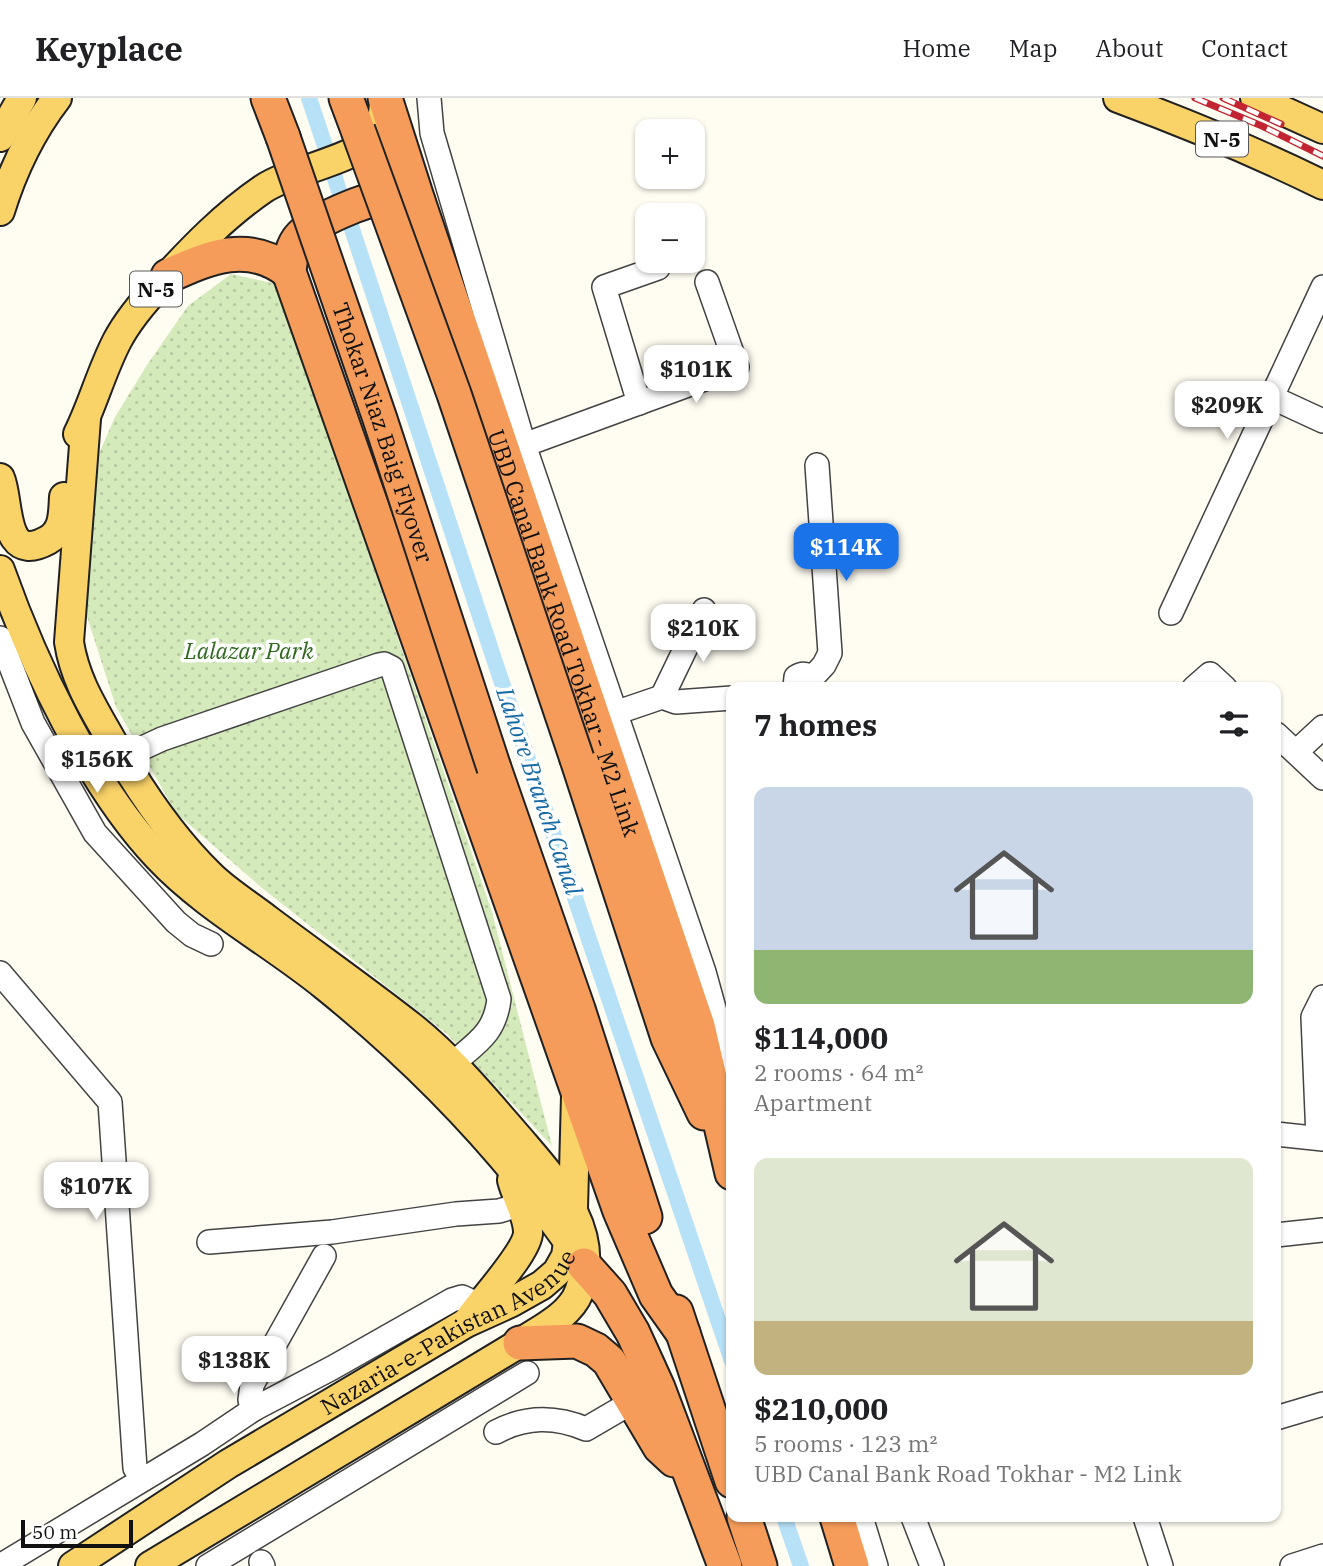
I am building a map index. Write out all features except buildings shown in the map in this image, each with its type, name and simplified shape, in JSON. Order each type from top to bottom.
[{"type":"highway","name":"Thokar Niaz Baig Flyover","points":[[268,98],[380,419],[494,768],[578,1009],[726,1463]]},
{"type":"highway","points":[[346,98],[454,394],[578,760],[668,1038],[726,1160]]},
{"type":"highway","name":"UBD Canal Bank Road Tokhar - M2 Link","points":[[385,98],[698,1026],[726,1149]]},
{"type":"highway","points":[[418,201],[405,196],[378,199],[323,219],[299,237],[291,256],[289,272],[620,1211],[656,1295],[683,1333]]},
{"type":"highway","points":[[168,276],[201,260],[236,255],[272,259],[289,272]]},
{"type":"highway","points":[[577,1254],[610,1294],[633,1333],[658,1388],[725,1566]]},
{"type":"highway","points":[[523,1358],[563,1340],[577,1341],[596,1350],[610,1361],[660,1447],[693,1479]]},
{"type":"highway","points":[[746,1522],[760,1566]]},
{"type":"highway","points":[[839,1522],[852,1566]]},
{"type":"main road","points":[[0,211],[12,172],[24,147],[57,98]]},
{"type":"main road","name":"N-5","points":[[0,478],[13,537],[30,545],[51,538],[63,519],[66,459],[86,419],[97,382],[118,338],[144,302],[226,217],[265,187],[357,149],[372,139],[382,121],[385,98]]},
{"type":"main road","name":"N-5","points":[[1118,98],[1203,131],[1323,185]]},
{"type":"main road","name":"N-5","points":[[1255,98],[1323,129]]},
{"type":"main road","points":[[0,570],[11,602],[44,676],[80,749],[132,826],[158,858],[203,897],[323,984],[432,1080],[505,1160],[577,1254],[583,1240],[573,1208],[552,1177],[478,1091],[415,1030],[212,878],[181,846],[121,758],[82,687],[72,662],[69,621],[86,419]]},
{"type":"main road","points":[[573,1208],[578,1009]]},
{"type":"main road","points":[[473,1314],[520,1253],[528,1234],[505,1160]]},
{"type":"main road","name":"Nazaria-e-Pakistan Avenue","points":[[73,1566],[228,1464],[473,1314],[510,1303],[542,1285],[562,1264],[577,1254],[580,1292],[572,1306],[523,1358],[149,1566]]},
{"type":"street","points":[[429,98],[432,133],[524,445],[704,972],[726,1051]]},
{"type":"street","points":[[639,403],[604,287],[644,273]]},
{"type":"street","points":[[524,445],[737,367],[707,282]]},
{"type":"street","points":[[1171,613],[1323,287]]},
{"type":"street","points":[[1271,397],[1323,421]]},
{"type":"street","points":[[809,682],[824,665],[830,653],[817,465]]},
{"type":"street","points":[[662,697],[704,610]]},
{"type":"street","points":[[0,638],[9,686],[95,833],[176,922],[192,935],[211,944]]},
{"type":"street","points":[[9,686],[44,676],[72,662]]},
{"type":"street","points":[[121,758],[162,739],[379,665],[393,668],[499,999],[497,1017],[488,1032],[451,1065]]},
{"type":"street","points":[[1201,682],[1210,674],[1219,682]]},
{"type":"street","points":[[615,713],[662,697],[676,702],[726,698]]},
{"type":"street","points":[[1296,752],[1323,727]]},
{"type":"street","points":[[1281,738],[1323,778]]},
{"type":"street","points":[[0,972],[110,1102],[135,1468],[144,1479]]},
{"type":"street","points":[[1281,1134],[1321,1139],[1313,1017],[1323,997]]},
{"type":"street","points":[[209,1242],[332,1232],[519,1205]]},
{"type":"street","points":[[1281,1234],[1323,1230]]},
{"type":"street","points":[[254,1409],[250,1400],[251,1385],[324,1256]]},
{"type":"street","points":[[0,1566],[254,1409],[452,1300],[461,1297],[473,1314]]},
{"type":"street","points":[[208,1566],[523,1358]]},
{"type":"street","points":[[496,1432],[527,1420],[549,1419],[586,1429],[634,1401]]},
{"type":"street","points":[[1281,1417],[1323,1404]]},
{"type":"street","points":[[863,1522],[876,1566]]},
{"type":"street","points":[[915,1522],[932,1566]]},
{"type":"street","points":[[1147,1522],[1161,1566]]},
{"type":"street","points":[[1292,1566],[1323,1556]]},
{"type":"green space","name":"Lalazar Park","points":[[231,274],[276,284],[492,912],[552,1146],[447,1034],[262,888],[176,813],[116,707],[82,601],[94,465],[115,417],[188,306]]},
{"type":"waterway","name":"Lahore Branch Canal","points":[[309,98],[326,149]]},
{"type":"waterway","name":"Lahore Branch Canal","points":[[331,166],[343,203]]},
{"type":"waterway","name":"Lahore Branch Canal","points":[[349,220],[496,665],[726,1343]]},
{"type":"waterway","name":"Lahore Branch Canal","points":[[786,1522],[801,1566]]},
{"type":"railway","points":[[1195,98],[1262,126],[1323,156]]},
{"type":"railway","points":[[1223,98],[1281,124]]}]
